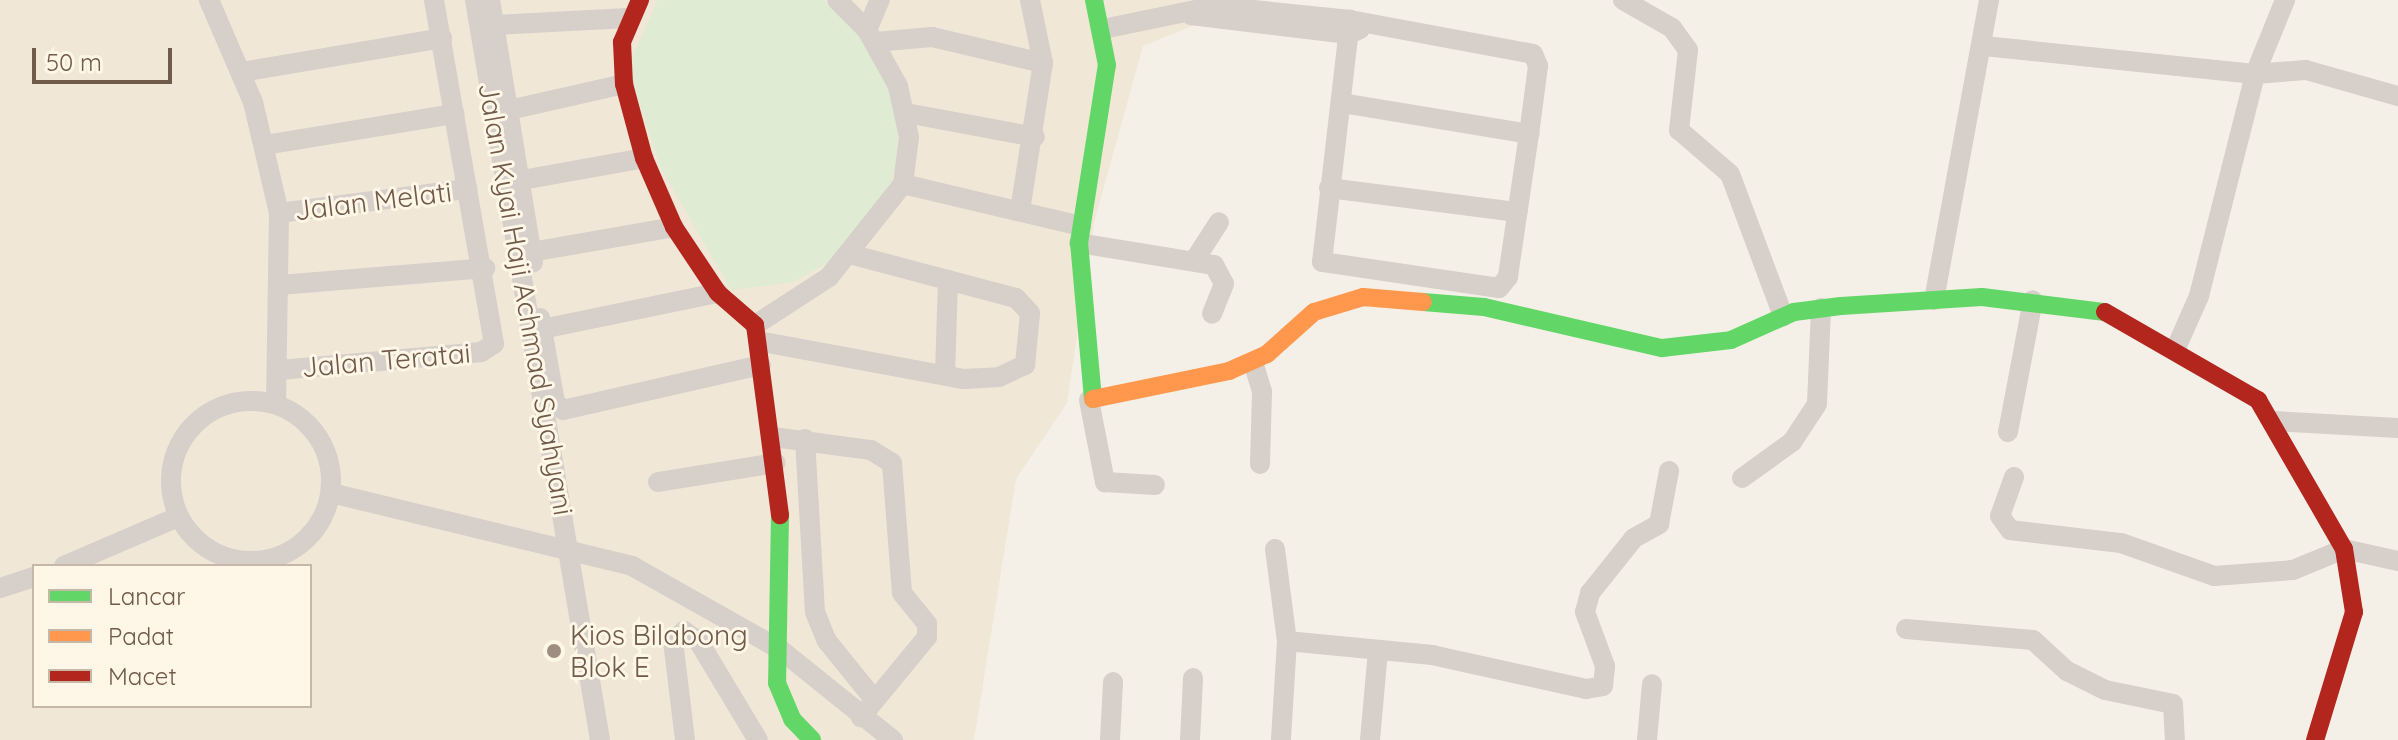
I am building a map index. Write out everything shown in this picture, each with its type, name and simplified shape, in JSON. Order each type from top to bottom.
[{"type":"street","points":[[211,0],[242,72],[265,145],[279,213],[280,370],[276,404]]},
{"type":"street","points":[[280,285],[485,268],[467,189],[434,0]]},
{"type":"street","name":"Jalan Kyai Haji Achmad Syahyani","points":[[475,0],[542,422],[570,548],[600,740]]},
{"type":"street","points":[[490,0],[522,180],[555,402],[563,410],[761,365]]},
{"type":"street","points":[[640,0],[629,18],[622,42],[624,84],[644,158],[674,227],[718,293],[756,333],[980,380],[1012,373],[1025,365],[1033,333],[1030,313],[1016,298],[853,255]]},
{"type":"street","points":[[756,333],[853,255],[903,184],[906,113],[871,36],[837,0]]},
{"type":"street","points":[[871,36],[880,0]]},
{"type":"street","points":[[1020,211],[1035,137],[1043,63],[1030,0]]},
{"type":"street","points":[[1094,0],[1103,29],[1105,99],[1080,235],[1089,400],[1105,482],[1155,485]]},
{"type":"street","points":[[1623,0],[1672,28],[1688,50],[1679,130],[1730,174],[1783,316]]},
{"type":"street","points":[[1934,300],[1984,46],[1989,0]]},
{"type":"street","points":[[2176,348],[2199,296],[2255,74],[2285,0]]},
{"type":"street","points":[[1103,29],[1179,12],[1356,26],[1533,54],[1538,66],[1508,277],[1494,290],[1326,266],[1329,188],[1356,26]]},
{"type":"street","points":[[494,25],[629,18]]},
{"type":"street","points":[[871,36],[917,35],[1043,63]]},
{"type":"street","points":[[242,72],[442,38]]},
{"type":"street","points":[[1984,46],[2255,74],[2306,70],[2398,96]]},
{"type":"street","points":[[509,110],[624,84]]},
{"type":"street","points":[[1342,103],[1529,134]]},
{"type":"street","points":[[906,113],[1035,137]]},
{"type":"street","points":[[265,145],[454,114]]},
{"type":"street","points":[[522,180],[644,158]]},
{"type":"street","points":[[903,184],[1020,211],[1080,235],[1194,261],[1222,274],[1212,314]]},
{"type":"street","points":[[1329,188],[1517,212]]},
{"type":"street","name":"Jalan Melati","points":[[279,213],[467,189]]},
{"type":"street","points":[[1194,261],[1219,222]]},
{"type":"street","points":[[531,252],[674,227]]},
{"type":"street","name":"Jalan Teratai","points":[[280,370],[491,349],[485,268]]},
{"type":"street","points":[[945,375],[948,280]]},
{"type":"street","points":[[542,329],[718,293]]},
{"type":"street","points":[[1089,400],[1179,386],[1253,362],[1314,312],[1363,297],[1484,307],[1662,348],[1731,340],[1783,316],[1821,308],[1934,300],[2033,300],[2105,312],[2176,348],[2258,400],[2274,421],[2344,549],[2354,612],[2315,740]]},
{"type":"street","points":[[2008,432],[2033,300]]},
{"type":"street","points":[[1742,478],[1792,442],[1817,404],[1821,308]]},
{"type":"street","points":[[756,333],[775,463],[781,650],[777,683],[792,719],[812,740]]},
{"type":"street","points":[[1253,362],[1262,392],[1260,464]]},
{"type":"street","points":[[245,400],[276,404],[320,439],[331,493],[303,543],[249,562],[195,541],[178,517],[169,487],[173,455],[189,428],[214,409],[245,400]]},
{"type":"street","points":[[2274,421],[2398,428]]},
{"type":"street","points":[[773,437],[871,450],[892,463],[895,559],[902,593],[927,624],[927,637],[873,698],[861,717]]},
{"type":"street","points":[[805,439],[815,612],[827,641],[873,698]]},
{"type":"street","points":[[658,482],[775,463]]},
{"type":"street","points":[[1287,641],[1378,651],[1603,686],[1605,666],[1585,612],[1590,593],[1634,538],[1659,524],[1669,471]]},
{"type":"street","points":[[2014,477],[2000,516],[2010,530],[2121,543],[2214,576],[2293,570],[2344,549],[2398,561]]},
{"type":"street","points":[[331,493],[570,548],[632,566],[781,650],[893,740]]},
{"type":"street","points":[[69,564],[178,517]]},
{"type":"street","points":[[1275,549],[1287,641],[1281,740]]},
{"type":"street","points":[[0,588],[32,578]]},
{"type":"street","points":[[1906,629],[2033,640],[2067,671],[2105,690],[2173,704],[2175,740]]},
{"type":"street","points":[[685,740],[677,631],[696,637],[758,740]]},
{"type":"street","points":[[1370,740],[1378,651]]},
{"type":"street","points":[[1190,740],[1193,678]]},
{"type":"street","points":[[1110,740],[1113,682]]},
{"type":"street","points":[[1647,740],[1652,684]]},
{"type":"shaded area","points":[[0,0],[1256,0],[1143,46],[1094,223],[1067,403],[1016,479],[974,740],[0,740]]},
{"type":"green space","points":[[658,0],[824,0],[880,58],[899,121],[896,164],[890,187],[837,258],[793,282],[731,290],[661,168],[627,69]]},
{"type":"traffic: fast","points":[[1093,399],[1079,243],[1107,65],[1094,0]]},
{"type":"traffic: fast","points":[[1423,302],[1484,307],[1662,348],[1731,340],[1794,312],[1841,306],[1982,297],[2105,312]]},
{"type":"traffic: fast","points":[[780,515],[777,683],[792,719],[812,740]]},
{"type":"traffic: slow","points":[[1093,399],[1229,371],[1267,354],[1314,312],[1363,297],[1423,302]]},
{"type":"traffic: jam","points":[[640,0],[622,42],[624,84],[644,158],[674,227],[718,293],[755,325],[780,515]]},
{"type":"traffic: jam","points":[[2105,312],[2258,400],[2344,549],[2354,612],[2315,740]]},
{"type":"place","name":"Kios Bilabong Blok E","points":[[554,651]]}]
